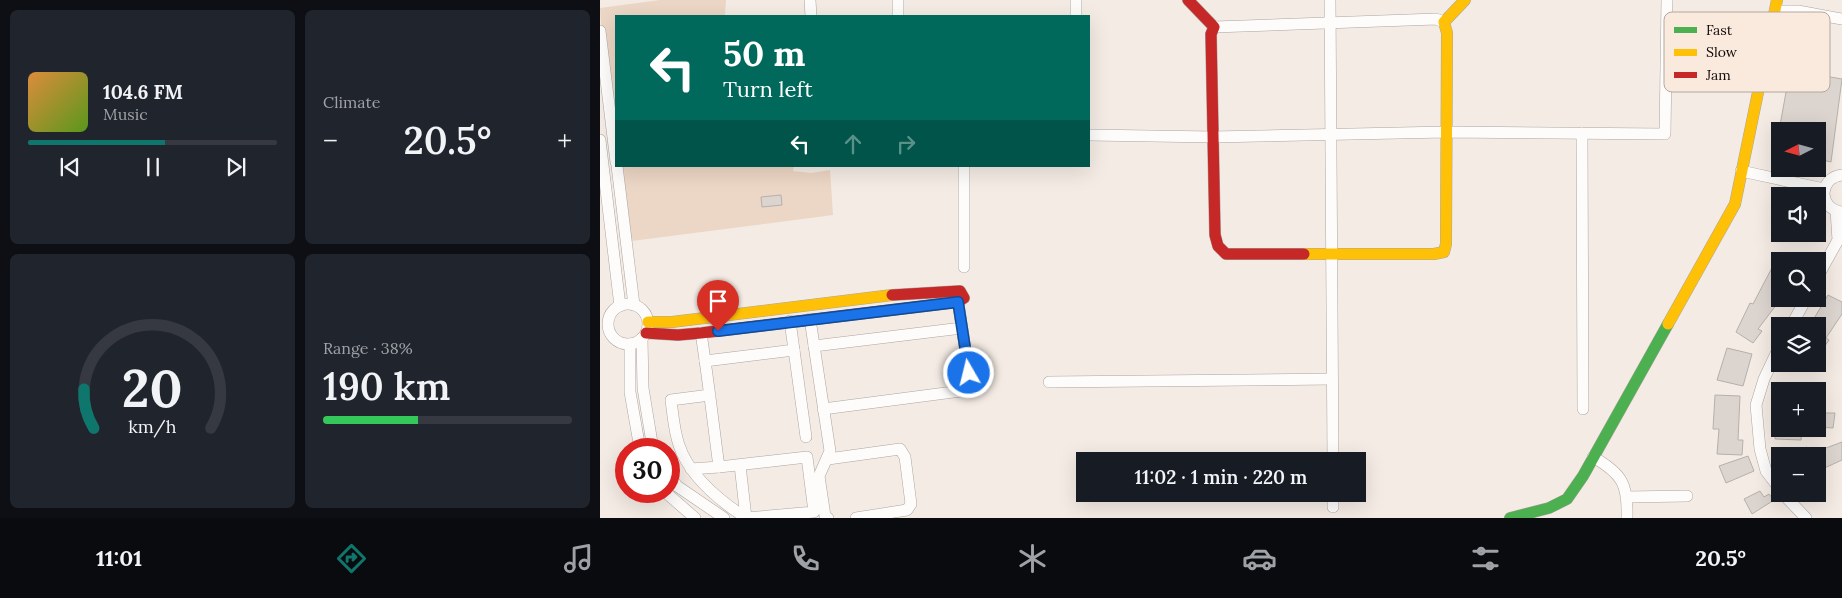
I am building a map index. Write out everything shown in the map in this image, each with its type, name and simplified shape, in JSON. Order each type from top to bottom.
[{"type":"street","points":[[810,0],[811,15]]},
{"type":"street","points":[[898,0],[898,15]]},
{"type":"street","points":[[1076,0],[1076,15]]},
{"type":"street","points":[[1188,0],[1214,27],[1436,19],[1444,22]]},
{"type":"street","points":[[1330,0],[1332,452]]},
{"type":"street","points":[[1444,22],[1465,0]]},
{"type":"street","points":[[1776,5],[1804,12]]},
{"type":"street","points":[[1214,27],[1211,34],[1215,235],[1218,246],[1226,254],[1434,254],[1444,252],[1446,244],[1447,33],[1444,22]]},
{"type":"street","points":[[600,31],[615,154]]},
{"type":"street","points":[[1090,135],[1213,137],[1446,132],[1665,134],[1666,92]]},
{"type":"street","points":[[1510,518],[1549,508],[1567,499],[1593,457],[1735,204],[1758,92]]},
{"type":"street","points":[[1582,133],[1583,409]]},
{"type":"street","points":[[600,140],[620,306]]},
{"type":"street","points":[[617,167],[634,305]]},
{"type":"street","points":[[964,167],[964,267]]},
{"type":"street","points":[[1741,172],[1814,187]]},
{"type":"street","points":[[1825,187],[1830,179],[1842,173]]},
{"type":"street","points":[[1826,202],[1839,212],[1840,241],[1826,263]]},
{"type":"street","points":[[638,438],[630,392],[630,344],[645,331],[672,322],[906,293],[951,290],[963,293],[964,298],[958,302],[700,333],[678,335],[645,331]]},
{"type":"street","points":[[824,409],[961,391],[966,384],[969,373],[958,302]]},
{"type":"street","points":[[630,344],[619,342],[605,332],[608,328],[605,315],[620,306],[634,305],[643,312],[645,331],[643,388],[651,438]]},
{"type":"street","points":[[800,306],[800,320],[794,350],[806,437]]},
{"type":"street","points":[[800,320],[814,346],[830,451],[819,476],[825,516],[828,518]]},
{"type":"street","points":[[814,346],[962,328]]},
{"type":"street","points":[[700,333],[719,467]]},
{"type":"street","points":[[705,361],[794,350]]},
{"type":"street","points":[[1771,364],[1756,405],[1760,449],[1766,470],[1771,477]]},
{"type":"street","points":[[1050,382],[1332,378]]},
{"type":"street","points":[[691,469],[807,457],[814,512],[746,518],[718,496],[691,469],[679,446],[671,400],[710,395]]},
{"type":"street","points":[[828,458],[900,449],[905,457],[910,504],[907,510],[856,518]]},
{"type":"street","points":[[1593,457],[1619,476],[1626,487],[1627,518]]},
{"type":"street","points":[[740,465],[746,518]]},
{"type":"street","points":[[680,488],[724,518]]},
{"type":"street","points":[[1627,497],[1687,496]]},
{"type":"street","points":[[1333,502],[1333,508]]},
{"type":"street","points":[[1791,502],[1806,518]]},
{"type":"street","points":[[678,503],[695,518]]},
{"type":"shaded area","points":[[660,0],[726,0],[725,15],[615,15],[615,157],[601,25],[600,8]]},
{"type":"shaded area","points":[[616,167],[794,167],[793,171],[811,173],[830,170],[833,215],[624,242]]},
{"type":"building","points":[[1830,77],[1842,79],[1831,162],[1826,161],[1826,122],[1781,122],[1786,92],[1830,92]]},
{"type":"building","points":[[781,195],[782,205],[762,207],[761,197]]},
{"type":"building","points":[[1771,270],[1771,307],[1775,307],[1758,329],[1762,331],[1753,343],[1736,332],[1750,303],[1753,304]]},
{"type":"building","points":[[1828,295],[1842,302],[1842,314],[1826,338],[1826,317],[1815,317],[1821,307],[1826,307]]},
{"type":"building","points":[[1727,348],[1752,354],[1743,386],[1717,380]]},
{"type":"building","points":[[1715,395],[1740,396],[1738,440],[1743,440],[1742,455],[1717,454],[1719,429],[1713,429]]},
{"type":"building","points":[[1826,413],[1835,413],[1833,428],[1826,428]]},
{"type":"building","points":[[1775,437],[1801,437],[1801,440],[1775,439]]},
{"type":"building","points":[[1842,442],[1842,460],[1826,467],[1826,448]]},
{"type":"building","points":[[1748,456],[1754,471],[1726,483],[1719,466]]},
{"type":"building","points":[[1760,491],[1764,497],[1769,494],[1771,502],[1752,514],[1744,499]]},
{"type":"traffic: fast","points":[[1510,518],[1549,508],[1567,499],[1583,476],[1668,324]]},
{"type":"traffic: slow","points":[[1304,254],[1434,254],[1444,252],[1446,244],[1447,33],[1444,22],[1465,0]]},
{"type":"traffic: slow","points":[[1775,12],[1777,0]]},
{"type":"traffic: slow","points":[[1668,324],[1735,204],[1758,92]]},
{"type":"traffic: slow","points":[[648,322],[672,322],[892,295]]},
{"type":"traffic: jam","points":[[1188,0],[1214,27],[1211,34],[1215,235],[1218,246],[1226,254],[1304,254]]},
{"type":"traffic: jam","points":[[646,333],[678,335],[701,333],[958,302],[964,298],[960,291],[892,295]]},
{"type":"route","points":[[718,331],[958,302],[969,373]]}]
